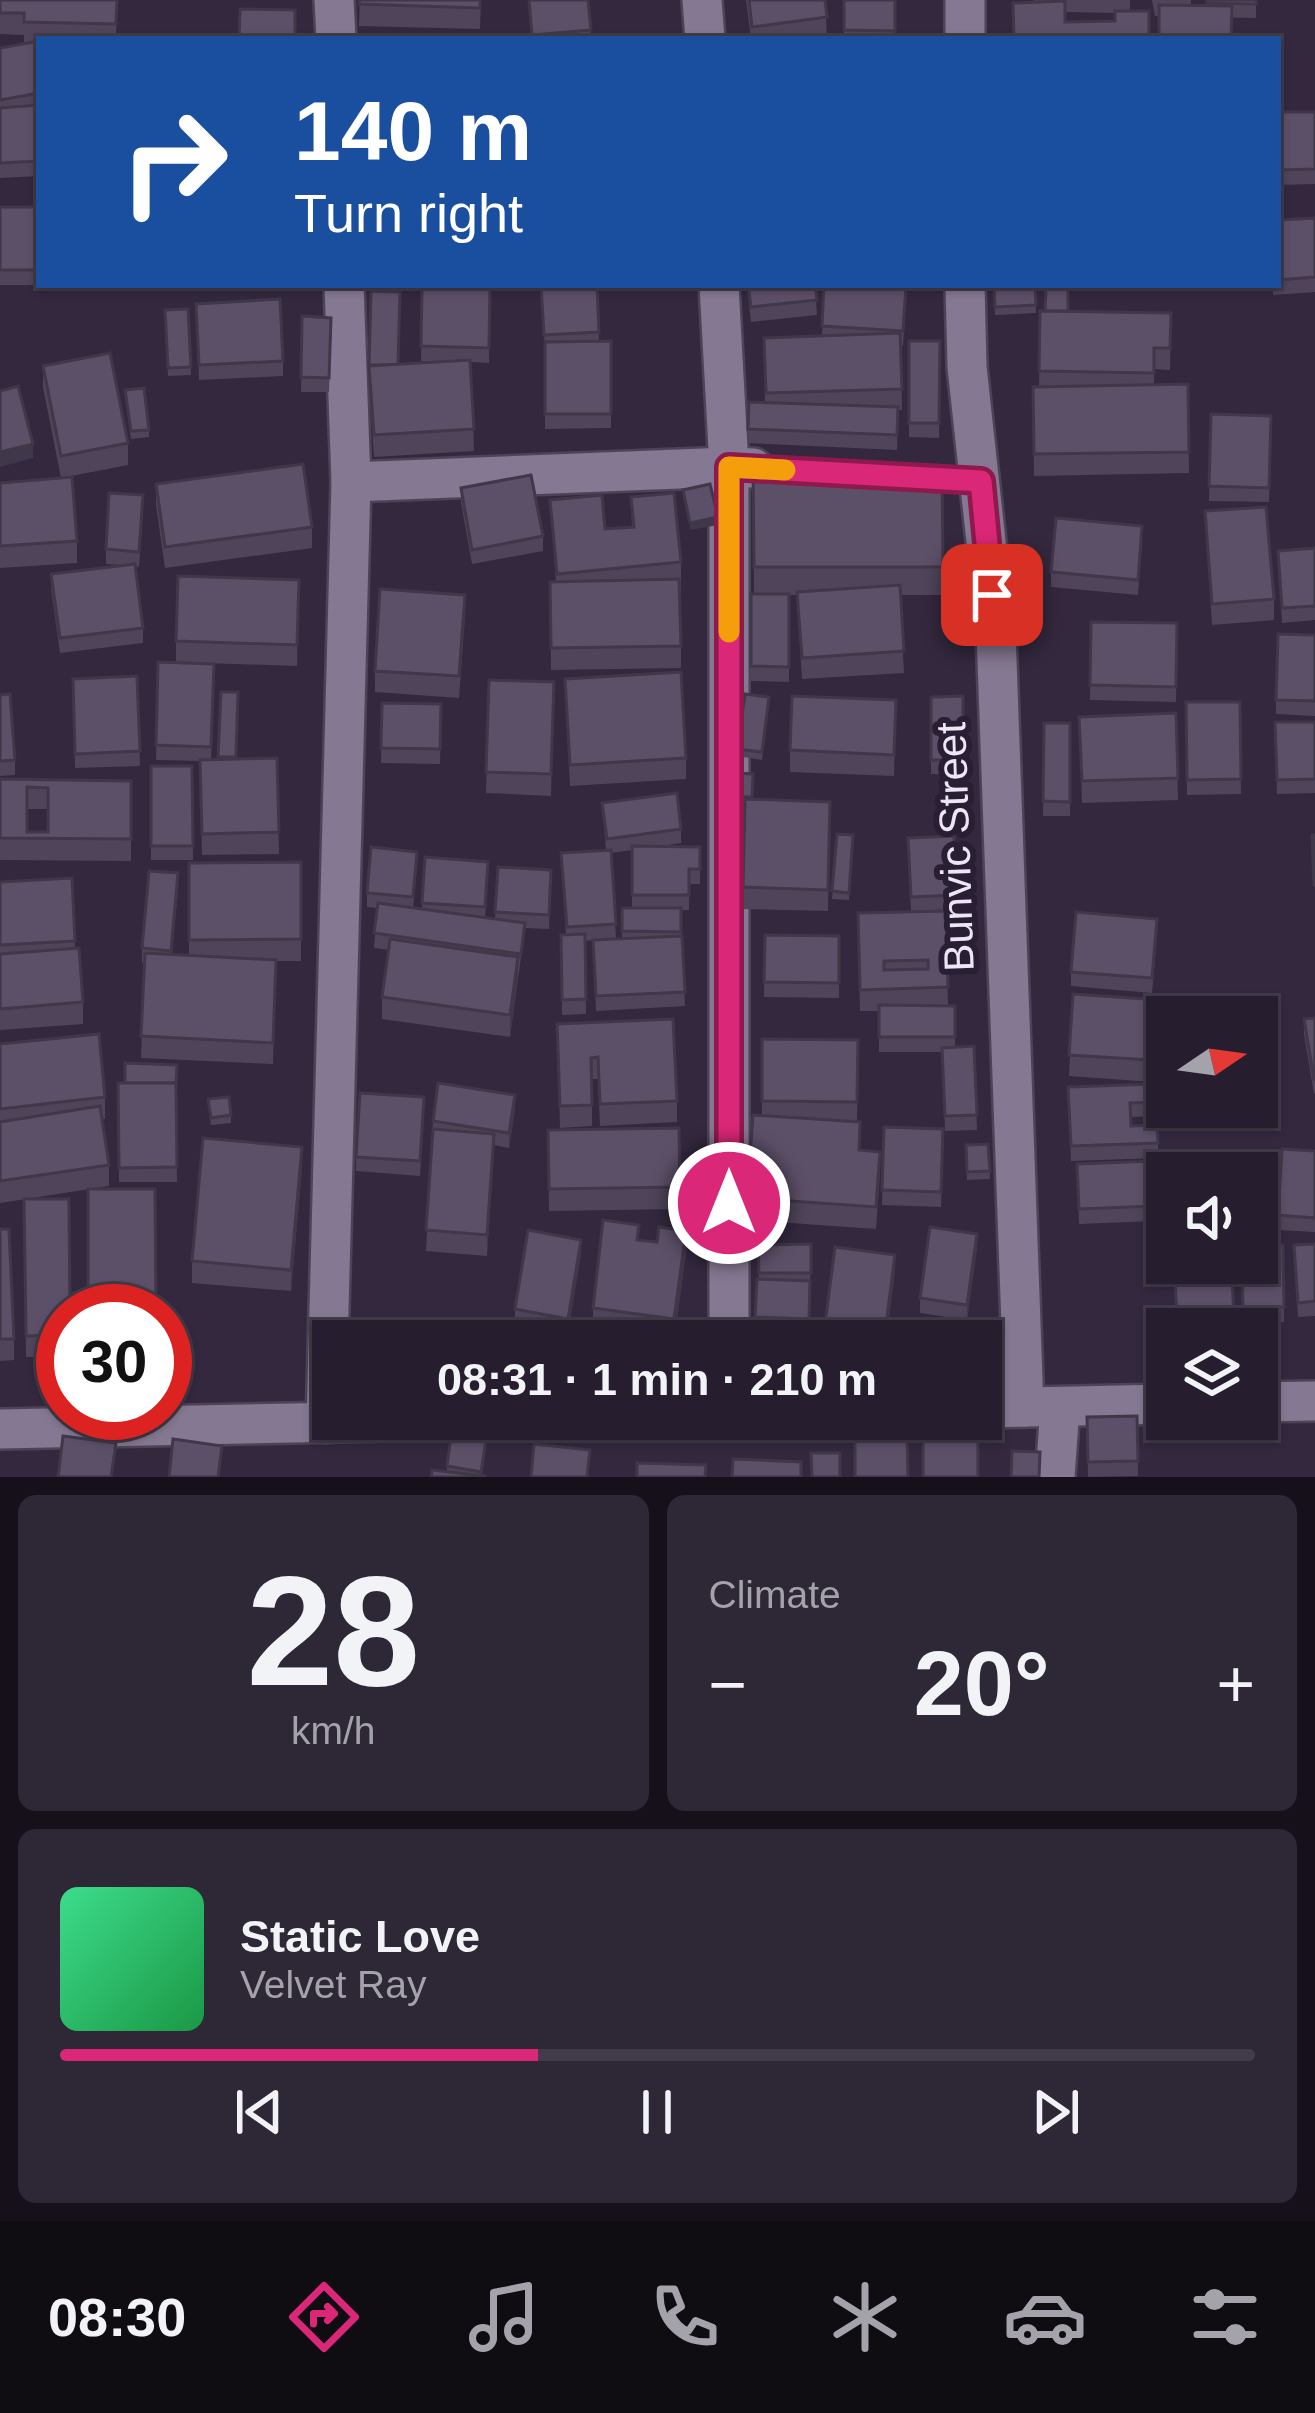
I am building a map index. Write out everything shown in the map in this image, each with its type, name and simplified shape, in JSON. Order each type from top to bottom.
[{"type":"street","points":[[334,0],[336,36]]},
{"type":"street","points":[[702,0],[705,36]]},
{"type":"street","points":[[965,0],[965,36]]},
{"type":"street","points":[[329,1320],[351,482],[344,288]]},
{"type":"street","points":[[719,288],[729,467],[729,1320]]},
{"type":"street","name":"Bunvic Street","points":[[965,288],[967,367],[996,633],[1042,1407],[1055,1477]]},
{"type":"street","points":[[351,482],[729,467],[798,471]]},
{"type":"street","points":[[935,478],[981,481]]},
{"type":"street","points":[[1278,1402],[1315,1401]]},
{"type":"street","points":[[1002,1408],[1146,1405]]},
{"type":"street","points":[[0,1429],[312,1423]]},
{"type":"building","points":[[0,0],[117,0],[116,24],[24,22],[24,13],[0,13]]},
{"type":"building","points":[[360,0],[480,0],[480,8],[359,4]]},
{"type":"building","points":[[529,0],[588,0],[591,30],[532,35]]},
{"type":"building","points":[[749,0],[825,0],[827,17],[752,27]]},
{"type":"building","points":[[844,0],[895,0],[895,31],[844,30]]},
{"type":"building","points":[[1256,0],[1256,4],[1207,3]]},
{"type":"building","points":[[1065,1],[1065,22],[1115,21],[1115,11],[1149,11],[1149,36],[1014,36],[1013,3]]},
{"type":"building","points":[[1159,5],[1232,6],[1231,36],[1159,36]]},
{"type":"building","points":[[240,9],[295,10],[295,36],[239,36]]},
{"type":"building","points":[[36,42],[36,94],[0,100],[0,48]]},
{"type":"building","points":[[36,105],[36,161],[0,163],[0,108]]},
{"type":"building","points":[[1281,112],[1315,112],[1315,169],[1281,170]]},
{"type":"building","points":[[0,207],[36,207],[36,270],[0,270]]},
{"type":"building","points":[[1315,218],[1315,277],[1281,280],[1281,220]]},
{"type":"building","points":[[422,288],[490,288],[489,348],[421,346]]},
{"type":"building","points":[[541,288],[597,288],[599,332],[544,335]]},
{"type":"building","points":[[748,288],[815,288],[817,300],[751,307]]},
{"type":"building","points":[[824,288],[906,288],[903,331],[822,326]]},
{"type":"building","points":[[994,288],[1035,288],[1036,305],[995,307]]},
{"type":"building","points":[[1046,288],[1068,288],[1068,311],[1045,311]]},
{"type":"building","points":[[371,291],[400,292],[398,365],[369,365]]},
{"type":"building","points":[[280,299],[283,361],[199,365],[196,304]]},
{"type":"building","points":[[188,309],[191,367],[168,368],[165,310]]},
{"type":"building","points":[[1040,311],[1171,313],[1170,348],[1154,348],[1154,373],[1039,371]]},
{"type":"building","points":[[302,316],[331,318],[329,378],[301,377]]},
{"type":"building","points":[[900,333],[902,389],[766,393],[764,338]]},
{"type":"building","points":[[611,341],[611,414],[545,414],[545,342]]},
{"type":"building","points":[[909,341],[940,341],[939,423],[909,423]]},
{"type":"building","points":[[110,353],[128,443],[61,456],[43,366]]},
{"type":"building","points":[[470,360],[474,429],[374,435],[369,366]]},
{"type":"building","points":[[1188,384],[1189,452],[1034,454],[1033,387]]},
{"type":"building","points":[[18,386],[33,444],[0,452],[0,391]]},
{"type":"building","points":[[144,388],[149,430],[131,431],[125,390]]},
{"type":"building","points":[[749,402],[898,407],[897,435],[748,429]]},
{"type":"building","points":[[1211,414],[1271,416],[1269,488],[1209,486]]},
{"type":"building","points":[[303,464],[312,527],[165,547],[156,484]]},
{"type":"building","points":[[942,467],[943,567],[754,567],[753,468]]},
{"type":"building","points":[[531,475],[543,536],[472,550],[461,488]]},
{"type":"building","points":[[72,477],[77,541],[0,546],[0,483]]},
{"type":"building","points":[[710,484],[718,517],[690,523],[683,490]]},
{"type":"building","points":[[109,493],[143,495],[139,552],[106,549]]},
{"type":"building","points":[[674,493],[681,562],[557,574],[550,500],[602,495],[605,529],[634,527],[631,497]]},
{"type":"building","points":[[1266,507],[1274,599],[1212,604],[1205,511]]},
{"type":"building","points":[[1056,518],[1142,526],[1138,580],[1051,572]]},
{"type":"building","points":[[1315,548],[1315,606],[1282,608],[1278,551]]},
{"type":"building","points":[[135,564],[143,628],[60,638],[51,574]]},
{"type":"building","points":[[178,576],[299,580],[297,645],[176,641]]},
{"type":"building","points":[[679,579],[681,646],[551,648],[550,582]]},
{"type":"building","points":[[900,585],[904,651],[802,658],[797,592]]},
{"type":"building","points":[[380,589],[465,595],[459,676],[375,671]]},
{"type":"building","points":[[751,594],[789,594],[789,667],[751,666]]},
{"type":"building","points":[[1091,622],[1177,623],[1176,687],[1090,685]]},
{"type":"building","points":[[1278,634],[1315,635],[1315,701],[1276,700]]},
{"type":"building","points":[[158,662],[214,664],[211,747],[156,745]]},
{"type":"building","points":[[681,672],[686,758],[570,765],[565,679]]},
{"type":"building","points":[[137,676],[140,751],[75,754],[73,679]]},
{"type":"building","points":[[489,680],[554,682],[551,774],[486,772]]},
{"type":"building","points":[[221,692],[238,692],[236,757],[218,757]]},
{"type":"building","points":[[10,694],[15,760],[0,761],[0,695]]},
{"type":"building","points":[[745,694],[769,697],[762,752],[737,749]]},
{"type":"building","points":[[792,696],[896,700],[894,755],[790,750]]},
{"type":"building","points":[[963,696],[963,760],[931,760],[931,697]]},
{"type":"building","points":[[1186,702],[1240,702],[1241,779],[1187,780]]},
{"type":"building","points":[[382,703],[441,704],[440,749],[381,748]]},
{"type":"building","points":[[1176,713],[1178,778],[1082,781],[1079,717]]},
{"type":"building","points":[[1275,722],[1315,722],[1315,779],[1277,780]]},
{"type":"building","points":[[1044,723],[1070,723],[1070,802],[1043,801]]},
{"type":"building","points":[[277,758],[279,832],[202,834],[200,760]]},
{"type":"building","points":[[151,766],[192,766],[193,846],[151,846]]},
{"type":"building","points":[[736,773],[753,774],[752,797],[735,797]]},
{"type":"building","points":[[0,779],[131,781],[131,839],[0,838]],"holes":[[[27,787],[48,788],[48,832],[27,832]]]},
{"type":"building","points":[[677,793],[681,829],[607,839],[602,803]]},
{"type":"building","points":[[745,799],[830,802],[828,890],[743,887]]},
{"type":"building","points":[[837,834],[853,835],[849,893],[832,891]]},
{"type":"building","points":[[1315,835],[1315,885],[1314,885]]},
{"type":"building","points":[[954,836],[956,895],[911,897],[908,838]]},
{"type":"building","points":[[632,846],[700,847],[700,869],[689,869],[689,895],[632,895]]},
{"type":"building","points":[[371,847],[417,852],[413,897],[367,893]]},
{"type":"building","points":[[611,850],[616,924],[567,927],[561,853]]},
{"type":"building","points":[[425,857],[488,862],[485,907],[422,903]]},
{"type":"building","points":[[301,862],[301,939],[189,940],[189,863]]},
{"type":"building","points":[[498,867],[551,870],[549,915],[495,912]]},
{"type":"building","points":[[149,871],[178,873],[171,951],[142,948]]},
{"type":"building","points":[[72,878],[75,941],[0,945],[0,882]]},
{"type":"building","points":[[378,903],[525,923],[521,954],[374,933]]},
{"type":"building","points":[[622,908],[681,908],[681,932],[622,931]]},
{"type":"building","points":[[946,911],[948,987],[860,990],[858,913]],"holes":[[[928,960],[928,969],[884,970],[884,961]]]},
{"type":"building","points":[[1076,912],[1157,919],[1152,978],[1071,972]]},
{"type":"building","points":[[585,934],[586,999],[562,1000],[561,935]]},
{"type":"building","points":[[765,935],[839,936],[839,983],[764,982]]},
{"type":"building","points":[[682,936],[685,992],[596,996],[593,940]]},
{"type":"building","points":[[390,939],[518,957],[510,1015],[382,997]]},
{"type":"building","points":[[79,948],[83,1002],[0,1009],[0,954]]},
{"type":"building","points":[[145,953],[276,960],[273,1043],[141,1036]]},
{"type":"building","points":[[1073,994],[1146,999],[1146,1060],[1069,1055]]},
{"type":"building","points":[[879,1005],[955,1006],[955,1037],[879,1037]]},
{"type":"building","points":[[1315,1018],[1315,1079],[1314,1079],[1304,1019]]},
{"type":"building","points":[[673,1019],[677,1101],[600,1104],[598,1057],[591,1058],[592,1105],[560,1106],[557,1024]]},
{"type":"building","points":[[99,1034],[105,1097],[0,1109],[0,1044]]},
{"type":"building","points":[[762,1039],[858,1040],[857,1102],[762,1101]]},
{"type":"building","points":[[974,1046],[977,1115],[945,1116],[942,1048]]},
{"type":"building","points":[[125,1063],[177,1065],[176,1085],[125,1083]]},
{"type":"building","points":[[118,1083],[176,1083],[177,1167],[119,1168]]},
{"type":"building","points":[[438,1083],[515,1095],[509,1133],[433,1121]]},
{"type":"building","points":[[1146,1084],[1146,1102],[1130,1103],[1131,1126],[1157,1128],[1158,1143],[1071,1146],[1068,1087]]},
{"type":"building","points":[[360,1093],[424,1097],[420,1161],[356,1157]]},
{"type":"building","points":[[229,1097],[231,1115],[211,1118],[208,1099]]},
{"type":"building","points":[[100,1106],[109,1165],[0,1181],[0,1122]]},
{"type":"building","points":[[753,1115],[860,1122],[859,1150],[880,1152],[876,1207],[747,1198]]},
{"type":"building","points":[[884,1127],[943,1129],[941,1192],[882,1190]]},
{"type":"building","points":[[679,1128],[680,1187],[549,1189],[548,1130]]},
{"type":"building","points":[[433,1129],[494,1134],[487,1235],[426,1230]]},
{"type":"building","points":[[203,1138],[302,1147],[291,1270],[192,1261]]},
{"type":"building","points":[[988,1144],[990,1171],[967,1172],[966,1145]]},
{"type":"building","points":[[1282,1149],[1315,1151],[1315,1218],[1278,1215]]},
{"type":"building","points":[[1146,1161],[1146,1206],[1079,1209],[1077,1164]]},
{"type":"building","points":[[88,1189],[155,1189],[156,1284],[88,1284]]},
{"type":"building","points":[[24,1199],[69,1199],[70,1284],[36,1284],[36,1336],[26,1336]]},
{"type":"building","points":[[603,1220],[639,1225],[637,1240],[657,1242],[659,1227],[686,1231],[674,1319],[593,1308]]},
{"type":"building","points":[[930,1227],[977,1234],[967,1305],[920,1298]]},
{"type":"building","points":[[0,1229],[9,1229],[14,1339],[0,1339]]},
{"type":"building","points":[[528,1230],[581,1240],[568,1319],[515,1309]]},
{"type":"building","points":[[811,1244],[811,1273],[759,1273],[758,1245]]},
{"type":"building","points":[[1315,1244],[1315,1301],[1298,1303],[1294,1245]]},
{"type":"building","points":[[1278,1245],[1283,1245],[1284,1307],[1243,1308],[1242,1284],[1278,1284]]},
{"type":"building","points":[[835,1247],[895,1255],[887,1320],[826,1320]]},
{"type":"building","points":[[757,1279],[810,1281],[809,1319],[755,1317]]},
{"type":"building","points":[[1175,1284],[1232,1284],[1234,1308],[1176,1308]]},
{"type":"building","points":[[1137,1416],[1138,1461],[1088,1462],[1087,1417]]},
{"type":"building","points":[[63,1440],[116,1443],[111,1477],[58,1477]]},
{"type":"building","points":[[173,1440],[222,1446],[218,1477],[169,1477]]},
{"type":"building","points":[[450,1440],[486,1440],[481,1472],[447,1466]]},
{"type":"building","points":[[855,1440],[907,1440],[908,1477],[855,1477]]},
{"type":"building","points":[[923,1440],[978,1440],[978,1477],[923,1477]]},
{"type":"building","points":[[534,1444],[590,1450],[587,1477],[531,1477]]},
{"type":"building","points":[[1012,1451],[1040,1452],[1039,1477],[1011,1477]]},
{"type":"building","points":[[811,1453],[840,1453],[840,1477],[812,1477]]},
{"type":"building","points":[[733,1459],[801,1462],[801,1477],[732,1477]]},
{"type":"building","points":[[637,1463],[706,1465],[705,1477],[637,1477]]},
{"type":"building","points":[[432,1470],[485,1476],[485,1477],[431,1477]]},
{"type":"slow traffic","points":[[729,632],[729,467],[785,470]]},
{"type":"route","points":[[729,1203],[729,467],[981,481],[992,595]]}]
